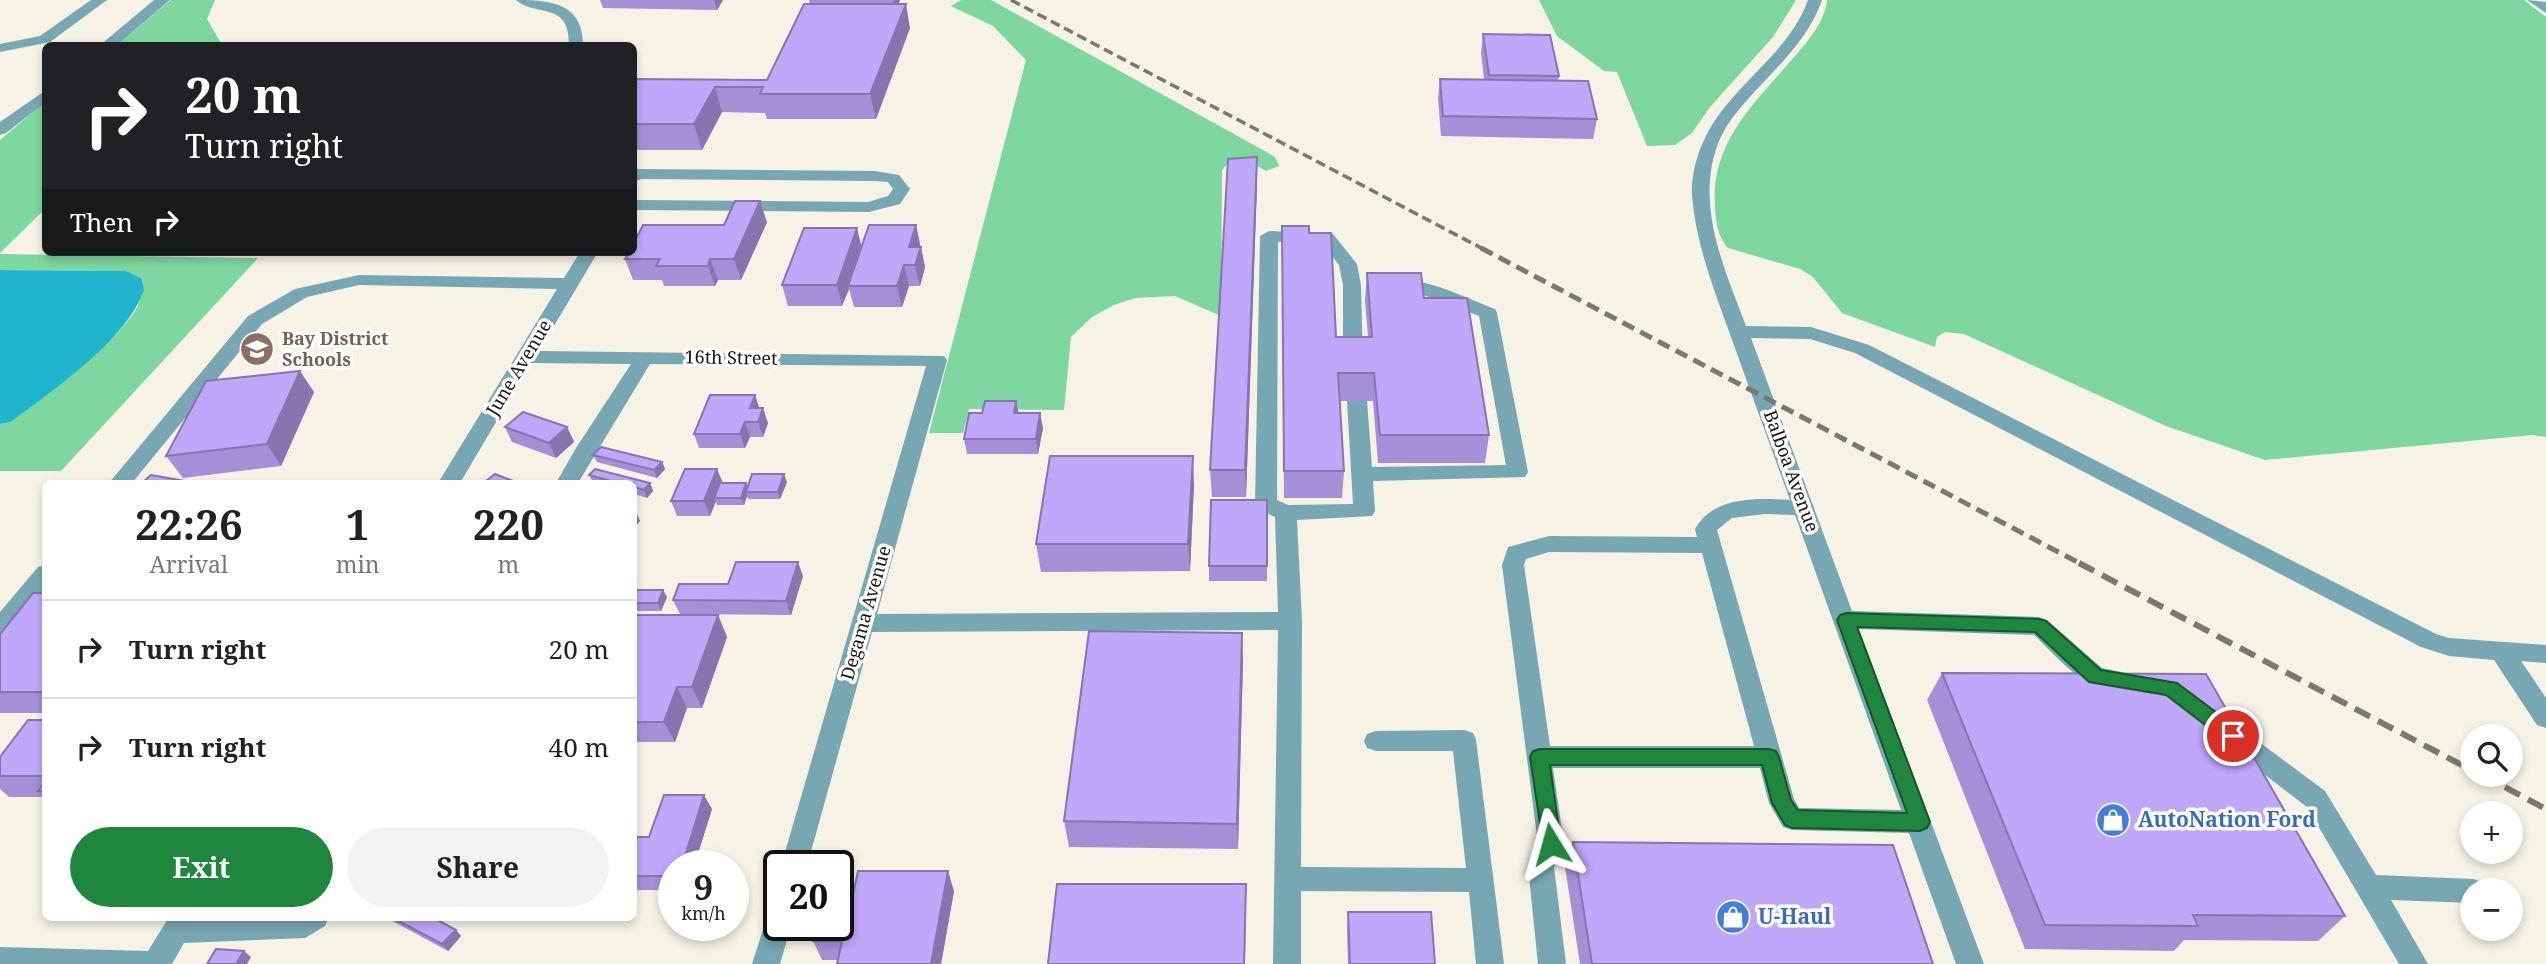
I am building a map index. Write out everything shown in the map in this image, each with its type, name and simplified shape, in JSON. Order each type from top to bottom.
[{"type":"street","points":[[0,48],[46,39],[100,0]]},
{"type":"street","points":[[111,42],[163,0]]},
{"type":"street","points":[[523,0],[549,6],[567,15],[577,32],[576,42]]},
{"type":"street","name":"Balboa Avenue","points":[[1815,0],[1799,34],[1712,136],[1701,165],[1699,199],[1703,224],[1970,964]]},
{"type":"street","points":[[2533,0],[2546,9]]},
{"type":"street","points":[[0,130],[42,97]]},
{"type":"street","points":[[637,174],[885,176],[897,180],[902,189],[894,200],[872,206],[637,205]]},
{"type":"street","points":[[740,206],[755,174]]},
{"type":"street","points":[[1353,364],[1365,285],[1327,238],[1269,236],[1266,504],[1286,513],[1364,511],[1357,401]]},
{"type":"street","name":"June Avenue","points":[[451,480],[586,256]]},
{"type":"street","points":[[122,480],[255,320],[301,293],[359,280],[569,284]]},
{"type":"street","points":[[1362,474],[1518,472],[1488,313],[1418,286],[1365,285]]},
{"type":"street","points":[[1740,332],[1811,333],[1852,345],[2429,640],[2449,647],[2546,654]]},
{"type":"street","name":"16th Street","points":[[526,357],[937,360]]},
{"type":"street","points":[[569,480],[644,358]]},
{"type":"street","name":"Degama Avenue","points":[[799,850],[937,360]]},
{"type":"street","points":[[1805,508],[1736,508],[1711,521],[1706,529],[1708,545],[1782,803],[1792,819],[1920,822]]},
{"type":"street","points":[[1286,513],[1290,621],[1287,964]]},
{"type":"street","points":[[1552,964],[1541,867],[1551,844],[1513,565],[1516,553],[1549,544],[1708,545]]},
{"type":"street","points":[[0,628],[42,578]]},
{"type":"street","points":[[1846,620],[2039,626],[2096,677],[2146,685]]},
{"type":"street","points":[[863,623],[1290,621]]},
{"type":"street","points":[[2500,650],[2546,718]]},
{"type":"street","points":[[2204,714],[2316,799],[2414,964]]},
{"type":"street","points":[[1376,741],[1464,740],[1490,964]]},
{"type":"street","points":[[1540,757],[1769,757]]},
{"type":"street","points":[[1288,879],[1481,880]]},
{"type":"street","points":[[2369,887],[2460,890]]},
{"type":"street","points":[[156,964],[180,924],[305,925],[310,921]]},
{"type":"street","points":[[766,964],[773,941]]},
{"type":"street","points":[[0,960],[148,964]]},
{"type":"green space","points":[[171,0],[215,0],[207,19],[220,42],[121,42]]},
{"type":"green space","points":[[961,0],[991,0],[1263,150],[1275,157],[1279,166],[1266,171],[1250,162],[1230,161],[1222,170],[1221,316],[1175,296],[1135,298],[1114,305],[1092,317],[1071,337],[1064,410],[969,409],[963,433],[929,433],[1026,60],[993,26],[951,6]]},
{"type":"green space","points":[[1539,0],[1796,0],[1773,37],[1710,107],[1692,133],[1675,145],[1647,146],[1617,72],[1604,71],[1557,36]]},
{"type":"green space","points":[[1827,0],[2524,0],[2546,17],[2546,437],[2533,435],[2265,460],[2166,426],[1964,334],[1945,332],[1937,337],[1935,347],[1842,313],[1813,277],[1800,269],[1728,248],[1718,230],[1716,219],[1715,184],[1720,163],[1738,124],[1811,37],[1820,23]]},
{"type":"green space","points":[[42,105],[42,212],[0,253],[0,140]]},
{"type":"green space","points":[[0,254],[258,258],[61,471],[0,471],[0,424],[11,422],[103,347],[133,314],[140,300],[141,278],[126,271],[0,270]]},
{"type":"water","points":[[0,270],[126,271],[141,278],[144,290],[122,328],[105,346],[67,380],[11,422],[0,424]]},
{"type":"building","points":[[804,4],[906,4],[870,94],[760,94],[763,87],[715,87],[694,124],[637,124],[637,79],[767,80]]},
{"type":"building","points":[[1483,34],[1550,35],[1559,76],[1489,75]]},
{"type":"building","points":[[1440,79],[1588,81],[1597,119],[1443,116]]},
{"type":"building","points":[[1257,157],[1245,470],[1210,470],[1228,159]]},
{"type":"building","points":[[735,201],[760,201],[734,259],[710,259],[708,266],[656,266],[660,259],[625,259],[627,256],[637,256],[637,237],[643,225],[724,225]]},
{"type":"building","points":[[869,225],[916,225],[909,247],[921,247],[915,265],[904,265],[897,286],[848,286]]},
{"type":"building","points":[[1282,226],[1309,226],[1309,233],[1331,233],[1336,337],[1372,337],[1367,273],[1421,273],[1424,298],[1467,298],[1489,435],[1380,435],[1374,373],[1338,373],[1344,471],[1284,471]]},
{"type":"building","points":[[804,228],[857,228],[837,285],[782,285]]},
{"type":"building","points":[[300,371],[267,444],[166,456],[206,381]]},
{"type":"building","points":[[710,395],[755,395],[750,408],[763,408],[758,422],[745,422],[740,434],[694,434]]},
{"type":"building","points":[[985,401],[1016,401],[1014,413],[1040,413],[1036,439],[964,439],[969,413],[982,413]]},
{"type":"building","points":[[523,412],[567,427],[549,443],[505,427]]},
{"type":"building","points":[[601,447],[662,462],[654,470],[593,455]]},
{"type":"building","points":[[1050,456],[1193,456],[1188,544],[1036,544]]},
{"type":"building","points":[[595,469],[650,483],[644,490],[637,488],[637,480],[607,480],[589,475]]},
{"type":"building","points":[[685,469],[717,469],[704,501],[671,501]]},
{"type":"building","points":[[495,474],[510,480],[487,480]]},
{"type":"building","points":[[752,474],[784,474],[778,492],[746,492]]},
{"type":"building","points":[[151,475],[179,480],[145,480]]},
{"type":"building","points":[[720,483],[746,483],[741,498],[714,498]]},
{"type":"building","points":[[1211,500],[1267,500],[1267,566],[1209,566]]},
{"type":"building","points":[[736,562],[798,562],[786,601],[673,600],[679,584],[728,584]]},
{"type":"building","points":[[637,590],[663,590],[658,603],[637,603]]},
{"type":"building","points":[[33,593],[42,593],[42,692],[0,692],[0,634]]},
{"type":"building","points":[[637,615],[718,615],[692,687],[677,687],[664,722],[637,722]]},
{"type":"building","points":[[1089,631],[1242,633],[1237,824],[1064,821]]},
{"type":"building","name":"AutoNation Ford","points":[[1942,673],[2206,674],[2345,916],[2193,915],[2198,926],[2045,925]]},
{"type":"building","points":[[28,720],[42,720],[42,776],[0,776],[0,757]]},
{"type":"building","points":[[664,795],[704,795],[687,850],[658,850],[658,876],[637,876],[637,837],[649,837]]},
{"type":"building","name":"U-Haul","points":[[1573,842],[1893,845],[1933,964],[1592,964]]},
{"type":"building","points":[[858,871],[948,871],[931,964],[837,964],[842,941],[854,941],[854,889]]},
{"type":"building","points":[[1057,884],[1246,884],[1244,964],[1048,964]]},
{"type":"building","points":[[1348,912],[1431,912],[1435,964],[1350,964]]},
{"type":"building","points":[[399,921],[439,921],[456,930],[442,944]]},
{"type":"building","points":[[216,949],[244,951],[236,964],[207,964]]},
{"type":"railway","points":[[1011,0],[1485,250]]},
{"type":"railway","points":[[1481,248],[2083,565]]},
{"type":"railway","points":[[2079,563],[2460,764]]},
{"type":"railway","points":[[2505,787],[2546,809]]},
{"type":"place","name":"Bay District Schools","points":[[257,349]]},
{"type":"place","name":"AutoNation Ford","points":[[2113,820]]},
{"type":"place","name":"U-Haul","points":[[1733,917]]},
{"type":"route","points":[[1551,844],[1540,757],[1769,757],[1782,803],[1792,819],[1822,822],[1920,822],[1846,620],[2039,626],[2096,677],[2171,688],[2233,736]]}]
